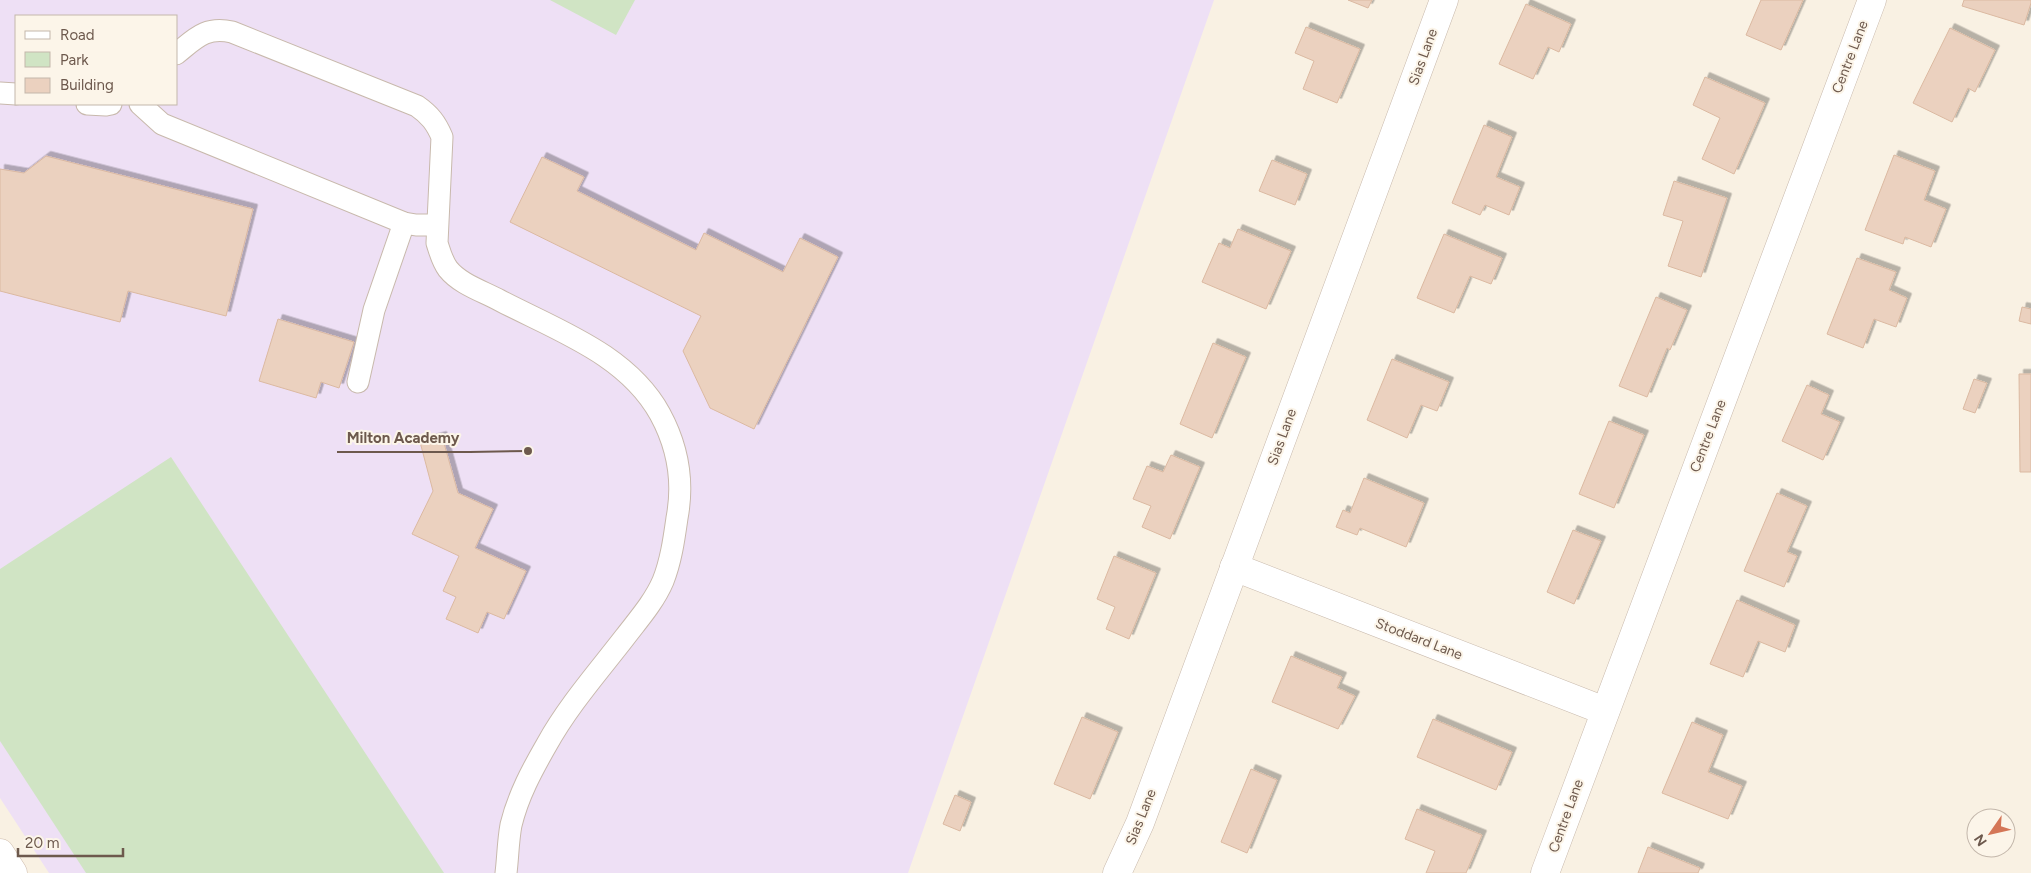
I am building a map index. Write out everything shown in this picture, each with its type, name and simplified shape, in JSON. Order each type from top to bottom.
[{"type":"street","name":"Sias Lane","points":[[1117,873],[1140,823],[1444,0]]},
{"type":"street","name":"Centre Lane","points":[[1545,873],[1872,0]]},
{"type":"street","name":"Stoddard Lane","points":[[1234,567],[1605,711]]},
{"type":"lane","points":[[178,52],[207,31],[220,29],[232,32],[417,106],[428,114],[436,124],[442,137],[437,243],[441,258],[448,269],[458,278],[605,355],[625,371],[644,392],[659,413],[672,441],[681,476],[680,500],[670,558],[663,581],[641,616],[562,720],[536,764],[516,806],[511,827],[506,873]]},
{"type":"lane","points":[[0,93],[15,94]]},
{"type":"lane","points":[[141,105],[162,124],[404,223],[416,226],[437,225]]},
{"type":"lane","points":[[358,382],[374,310],[404,223]]},
{"type":"shaded area","points":[[0,0],[1214,0],[908,873],[49,873],[0,798]]},
{"type":"green space","points":[[550,0],[635,0],[616,35]]},
{"type":"green space","points":[[171,457],[444,873],[86,873],[0,741],[0,569]]},
{"type":"building","points":[[1348,0],[1372,0],[1368,8]]},
{"type":"building","points":[[1761,0],[1803,0],[1781,50],[1746,35]]},
{"type":"building","points":[[1964,0],[2031,0],[2031,3],[2024,25],[1962,6]]},
{"type":"building","points":[[1526,4],[1571,24],[1559,52],[1548,47],[1533,79],[1499,64]]},
{"type":"building","points":[[1306,27],[1360,49],[1337,103],[1303,89],[1314,61],[1295,53]]},
{"type":"building","points":[[1950,28],[1995,50],[1975,92],[1968,88],[1952,122],[1913,103]]},
{"type":"building","points":[[1705,77],[1765,103],[1734,174],[1702,159],[1720,118],[1693,105]]},
{"type":"building","points":[[1484,125],[1512,137],[1496,177],[1520,187],[1509,215],[1485,205],[1480,215],[1452,203]]},
{"type":"building","points":[[1894,155],[1935,171],[1924,200],[1946,209],[1931,247],[1905,237],[1903,244],[1865,230]]},
{"type":"building","points":[[46,156],[253,209],[226,316],[128,291],[120,322],[0,291],[0,169],[24,173]]},
{"type":"building","points":[[542,157],[584,177],[577,191],[696,250],[704,233],[783,272],[800,238],[838,257],[754,429],[710,408],[683,351],[701,316],[510,222]]},
{"type":"building","points":[[1272,160],[1307,174],[1295,205],[1259,191]]},
{"type":"building","points":[[1674,181],[1727,198],[1701,277],[1668,266],[1683,221],[1663,215]]},
{"type":"building","points":[[1238,229],[1291,251],[1266,309],[1202,282],[1219,243],[1230,248]]},
{"type":"building","points":[[1444,234],[1502,258],[1491,284],[1470,276],[1454,313],[1417,298]]},
{"type":"building","points":[[1857,258],[1896,272],[1889,290],[1907,298],[1896,327],[1874,319],[1863,348],[1827,334]]},
{"type":"building","points":[[1656,297],[1687,310],[1670,350],[1667,348],[1647,397],[1619,386]]},
{"type":"building","points":[[2022,307],[2031,309],[2031,324],[2019,321]]},
{"type":"building","points":[[278,319],[354,342],[339,388],[321,382],[316,398],[259,381]]},
{"type":"building","points":[[1213,343],[1246,357],[1212,438],[1180,424]]},
{"type":"building","points":[[1392,359],[1449,382],[1437,411],[1421,405],[1407,438],[1367,420]]},
{"type":"building","points":[[2019,374],[2031,374],[2031,472],[2020,472]]},
{"type":"building","points":[[1974,379],[1987,383],[1975,413],[1963,409]]},
{"type":"building","points":[[1807,385],[1829,395],[1821,414],[1840,422],[1823,460],[1782,441]]},
{"type":"building","points":[[1609,421],[1644,435],[1614,508],[1579,494]]},
{"type":"building","points":[[442,436],[458,493],[493,509],[475,548],[526,571],[504,619],[487,612],[478,633],[446,619],[456,597],[443,591],[459,556],[412,534],[433,491],[420,442]]},
{"type":"building","points":[[1171,455],[1200,467],[1170,539],[1142,527],[1151,506],[1133,499],[1147,466],[1163,472]]},
{"type":"building","points":[[1364,478],[1424,503],[1406,547],[1360,528],[1357,535],[1336,527],[1343,510],[1350,513]]},
{"type":"building","points":[[1777,493],[1807,506],[1787,552],[1797,556],[1784,587],[1744,571]]},
{"type":"building","points":[[1573,530],[1601,541],[1574,604],[1547,592]]},
{"type":"building","points":[[1114,556],[1156,573],[1129,639],[1106,629],[1115,607],[1097,599]]},
{"type":"building","points":[[1737,600],[1795,625],[1785,652],[1758,641],[1743,677],[1710,664]]},
{"type":"building","points":[[1291,656],[1342,677],[1337,688],[1355,696],[1338,729],[1272,702]]},
{"type":"building","points":[[1082,717],[1118,732],[1090,799],[1054,784]]},
{"type":"building","points":[[1433,719],[1512,752],[1496,790],[1417,757]]},
{"type":"building","points":[[1692,722],[1723,735],[1708,772],[1742,786],[1728,819],[1662,793]]},
{"type":"building","points":[[1251,769],[1277,780],[1247,853],[1221,842]]},
{"type":"building","points":[[955,795],[971,802],[960,831],[943,824]]},
{"type":"building","points":[[1417,809],[1482,835],[1466,873],[1426,873],[1435,851],[1405,839]]},
{"type":"building","points":[[1648,847],[1700,868],[1698,873],[1638,873]]},
{"type":"place","name":"Milton Academy","points":[[528,451]]}]
